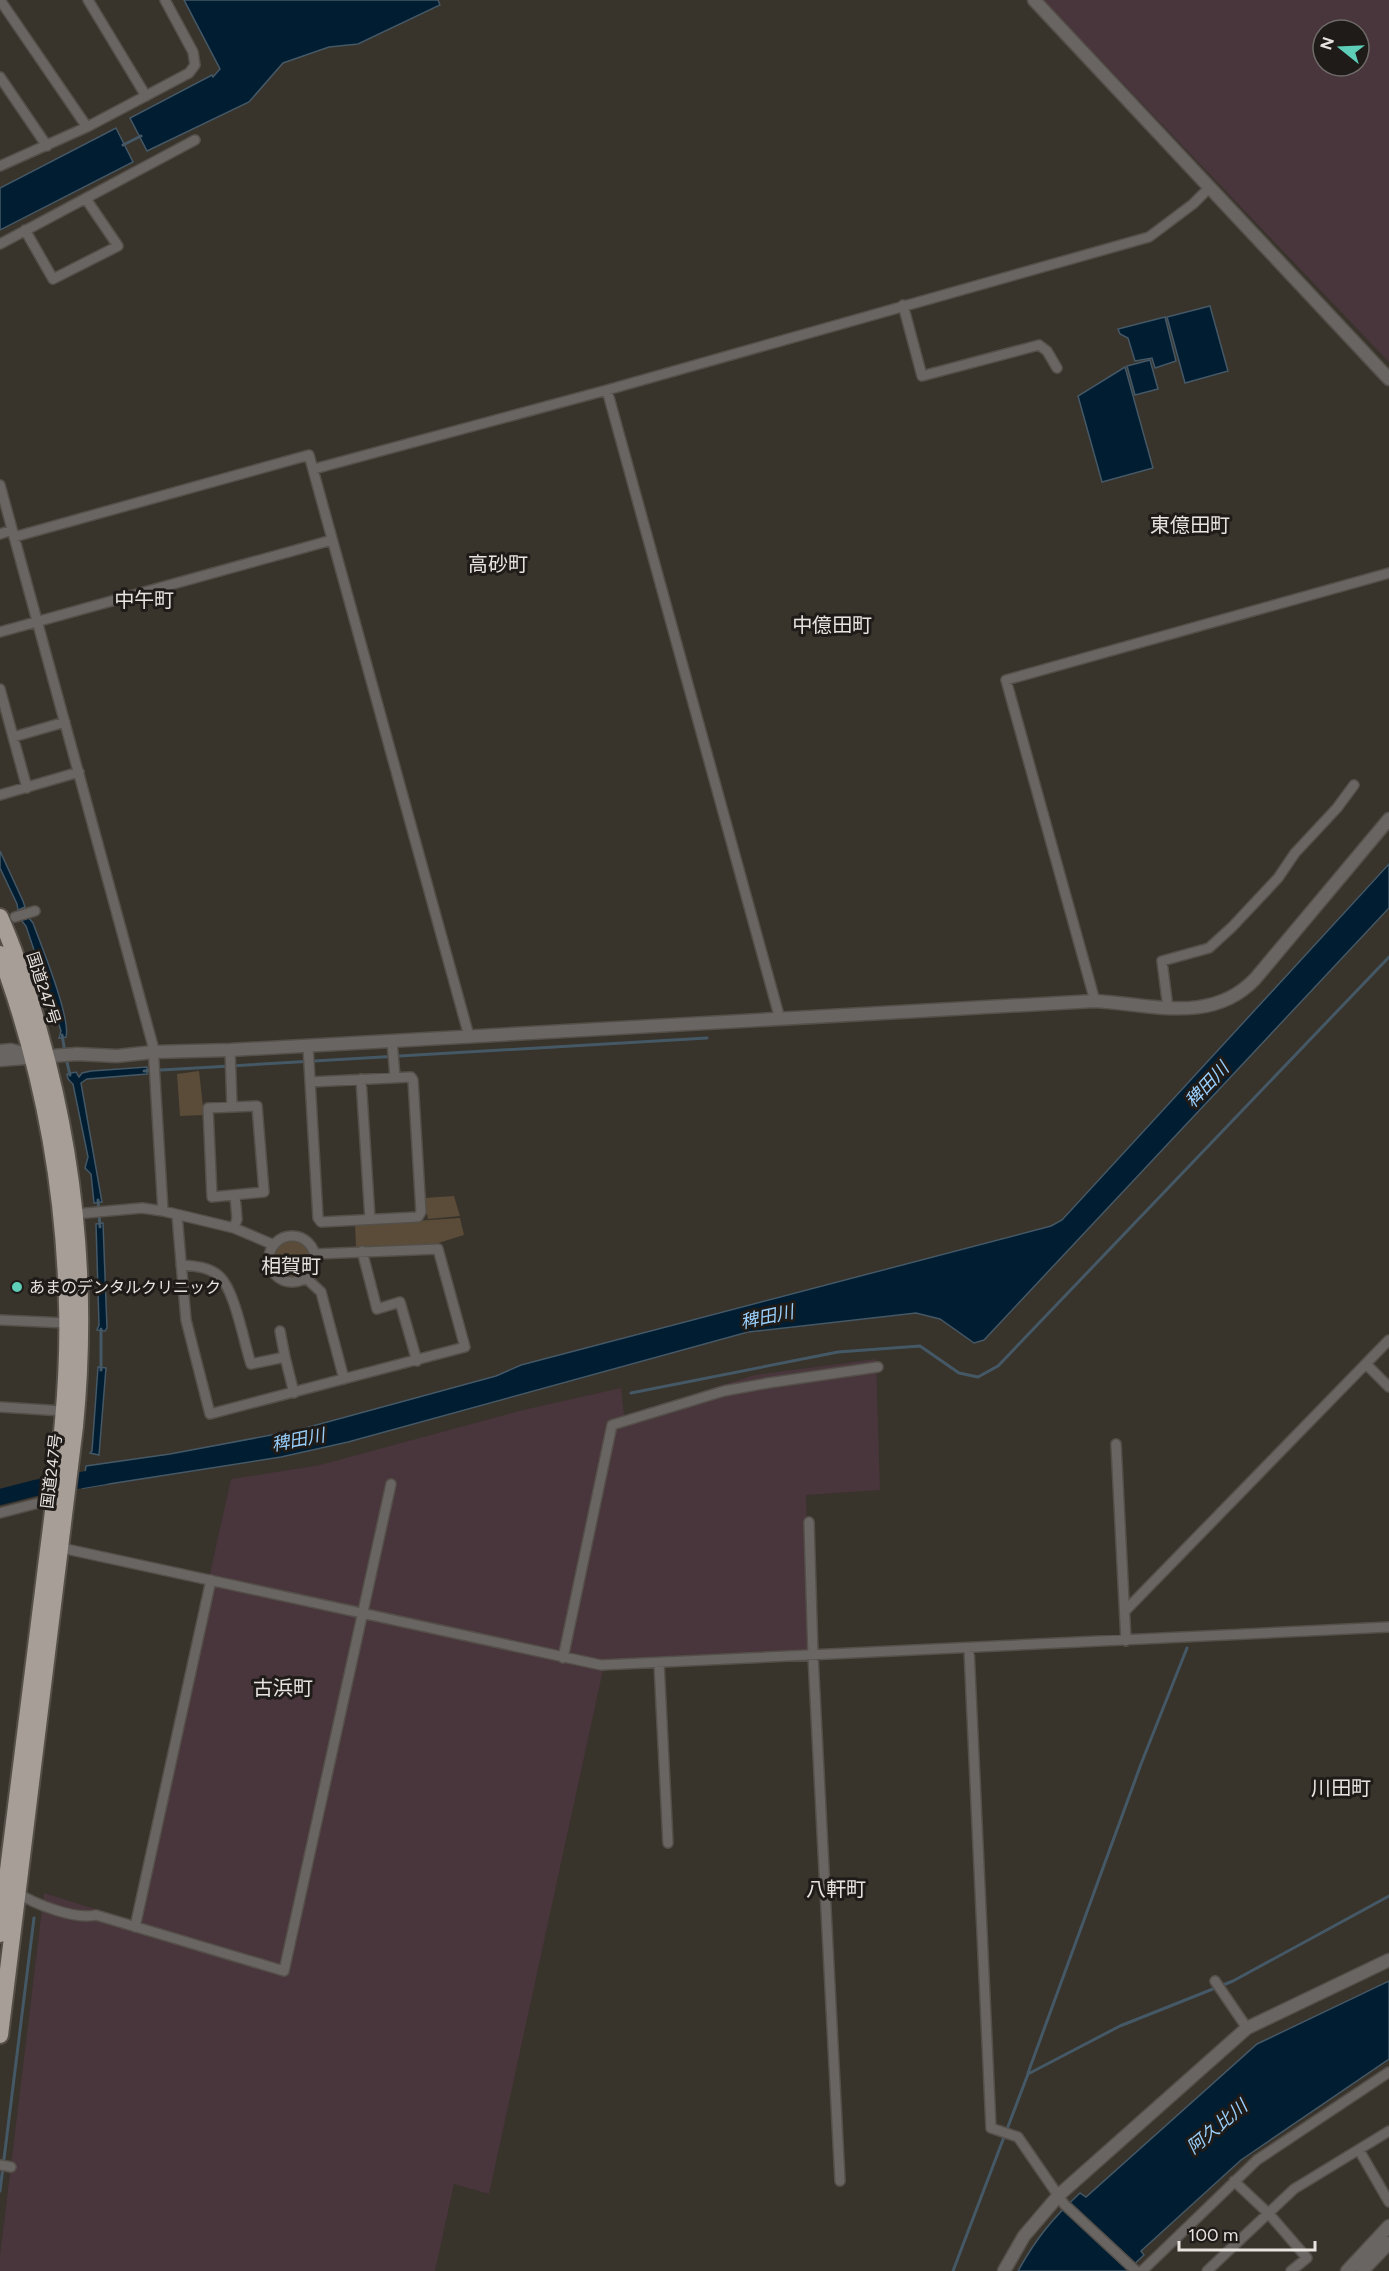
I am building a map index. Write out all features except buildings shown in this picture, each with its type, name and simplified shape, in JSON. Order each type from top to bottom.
[{"type":"highway","name":"国道247号","points":[[0,1934],[54,1546],[58,1496],[78,1391],[82,1214],[46,1056],[28,988],[5,919]]},
{"type":"highway","name":"国道247号","points":[[0,954],[46,1056],[45,1107],[60,1195],[67,1323],[63,1411],[64,1466]]},
{"type":"highway","name":"国道247号","points":[[0,2035],[8,1885]]},
{"type":"street","points":[[0,0],[87,127]]},
{"type":"street","points":[[88,0],[146,96]]},
{"type":"street","points":[[0,166],[87,127],[189,74],[195,65],[193,52],[165,0]]},
{"type":"street","points":[[1034,0],[1389,379]]},
{"type":"street","points":[[0,77],[47,146]]},
{"type":"street","points":[[0,244],[195,140]]},
{"type":"street","points":[[314,469],[608,390],[1149,237],[1193,204],[1210,187]]},
{"type":"street","points":[[25,231],[53,279],[118,246],[86,199]]},
{"type":"street","points":[[903,305],[922,376],[1039,345],[1047,351],[1057,368]]},
{"type":"street","points":[[608,390],[780,1019]]},
{"type":"street","points":[[0,534],[13,534],[309,455],[469,1036]]},
{"type":"street","points":[[0,485],[79,772],[153,1057],[163,1211]]},
{"type":"street","points":[[0,632],[332,540]]},
{"type":"street","points":[[1095,1001],[1006,680],[1389,573]]},
{"type":"street","points":[[0,689],[27,788]]},
{"type":"street","points":[[13,737],[65,722]]},
{"type":"street","points":[[0,795],[79,772]]},
{"type":"street","points":[[1168,1008],[1162,961],[1209,948],[1232,927],[1278,878],[1295,853],[1337,808],[1354,785]]},
{"type":"street","points":[[0,1060],[77,1054],[153,1057],[309,1056],[393,1051],[469,1036],[1095,1001],[1168,1008],[1210,1007],[1225,1002],[1255,980],[1389,819]]},
{"type":"street","points":[[5,919],[35,911]]},
{"type":"street","points":[[1252,993],[1255,980]]},
{"type":"street","points":[[0,1050],[46,1056]]},
{"type":"street","points":[[393,1051],[395,1077]]},
{"type":"street","points":[[230,1055],[232,1107]]},
{"type":"street","points":[[309,1056],[310,1082],[318,1218],[321,1222],[418,1217],[421,1212],[411,1077],[310,1082]]},
{"type":"street","points":[[361,1079],[370,1219]]},
{"type":"street","points":[[257,1106],[264,1192],[212,1197],[208,1108],[232,1107],[257,1106]]},
{"type":"street","points":[[234,1228],[237,1220],[235,1195]]},
{"type":"street","points":[[82,1214],[142,1208],[163,1211],[234,1228],[274,1245]]},
{"type":"street","points":[[177,1215],[186,1320],[210,1414],[465,1347],[438,1249],[315,1254]]},
{"type":"street","points":[[286,1237],[301,1238],[312,1247],[315,1254],[313,1270],[306,1278],[295,1282],[287,1282],[274,1274],[269,1259],[274,1245],[286,1237]]},
{"type":"street","points":[[362,1251],[377,1309],[400,1302],[417,1361]]},
{"type":"street","points":[[181,1265],[198,1266],[220,1276],[229,1289],[250,1364],[285,1357]]},
{"type":"street","points":[[306,1278],[321,1292],[344,1379]]},
{"type":"street","points":[[0,1320],[67,1323]]},
{"type":"street","points":[[280,1331],[294,1393]]},
{"type":"street","points":[[1125,1611],[1389,1340]]},
{"type":"street","points":[[1366,1364],[1389,1387]]},
{"type":"street","points":[[563,1658],[612,1425],[724,1392],[768,1383],[878,1367]]},
{"type":"street","points":[[0,1407],[63,1411]]},
{"type":"street","points":[[1116,1444],[1126,1641]]},
{"type":"street","points":[[8,1885],[28,1900],[85,1918],[96,1915],[284,1971],[391,1484]]},
{"type":"street","points":[[0,1514],[58,1496]]},
{"type":"street","points":[[809,1522],[813,1656],[840,2181]]},
{"type":"street","points":[[54,1546],[601,1665],[1389,1627]]},
{"type":"street","points":[[135,1927],[212,1580]]},
{"type":"street","points":[[969,1649],[991,2128],[1018,2137],[1062,2200],[1135,2271]]},
{"type":"street","points":[[659,1663],[668,1843]]},
{"type":"street","points":[[1004,2271],[1024,2236],[1247,2028],[1389,1960]]},
{"type":"street","points":[[1215,1981],[1247,2028]]},
{"type":"street","points":[[1142,2271],[1257,2160],[1389,2072]]},
{"type":"street","points":[[1207,2271],[1299,2185],[1389,2131]]},
{"type":"street","points":[[1359,2150],[1389,2202]]},
{"type":"street","points":[[0,2165],[12,2167]]},
{"type":"street","points":[[1234,2181],[1269,2214],[1307,2258],[1291,2271]]},
{"type":"street","points":[[1347,2271],[1389,2226]]},
{"type":"street","points":[[1362,2271],[1389,2243]]},
{"type":"shaded area","points":[[1043,0],[1389,0],[1389,362]]},
{"type":"shaded area","points":[[199,1071],[204,1115],[180,1116],[177,1074]]},
{"type":"shaded area","points":[[454,1196],[460,1216],[428,1219],[424,1198]]},
{"type":"shaded area","points":[[460,1218],[464,1235],[435,1244],[356,1247],[355,1225]]},
{"type":"shaded area","points":[[291,1239],[305,1245],[311,1259],[305,1273],[291,1279],[277,1273],[271,1259],[277,1245]]},
{"type":"shaded area","points":[[876,1359],[880,1490],[806,1495],[811,1661],[603,1670],[489,2194],[454,2184],[435,2271],[0,2271],[44,1893],[133,1921],[231,1479],[320,1465],[523,1410],[621,1388],[624,1415],[755,1375]]},
{"type":"water","points":[[184,0],[438,0],[440,5],[358,44],[329,47],[283,63],[249,102],[147,151],[130,118],[212,75],[213,77],[220,69]]},
{"type":"water","points":[[116,128],[133,162],[0,230],[0,188]]},
{"type":"water","points":[[1210,306],[1228,371],[1185,383],[1167,317]]},
{"type":"water","points":[[1165,317],[1176,361],[1155,368],[1152,358],[1135,361],[1128,338],[1120,334],[1118,329]]},
{"type":"water","points":[[1150,360],[1158,389],[1135,395],[1127,366]]},
{"type":"water","points":[[1125,367],[1153,468],[1102,482],[1078,396]]},
{"type":"water","points":[[0,851],[25,907],[18,910],[0,868]]},
{"type":"water","points":[[1389,864],[1389,908],[984,1340],[974,1343],[940,1319],[916,1313],[748,1332],[348,1442],[281,1457],[83,1488],[86,1466],[170,1454],[298,1430],[496,1376],[521,1365],[1051,1226],[1062,1220]]},
{"type":"water","points":[[28,917],[33,923],[60,998],[66,1037],[59,1038],[61,1031],[26,926],[21,920]]},
{"type":"water","points":[[147,1067],[147,1074],[87,1079],[81,1083],[102,1202],[94,1203],[91,1174],[85,1168],[88,1157],[73,1084],[67,1074],[76,1072],[79,1077],[82,1073],[91,1071]]},
{"type":"water","points":[[103,1223],[107,1328],[105,1331],[97,1330],[99,1325],[96,1224]]},
{"type":"water","points":[[98,1367],[106,1368],[99,1455],[90,1453],[92,1451]]},
{"type":"water","name":"阿久比川","points":[[1389,1981],[1389,2059],[1241,2160],[1141,2251],[1144,2255],[1127,2271],[1018,2271],[1039,2238],[1070,2202],[1080,2193],[1086,2197],[1257,2044]]},
{"type":"waterway","points":[[123,145],[141,136]]},
{"type":"waterway","points":[[631,1393],[838,1352],[920,1346],[959,1373],[978,1377],[998,1366],[1389,957]]},
{"type":"waterway","points":[[62,1035],[65,1052]]},
{"type":"waterway","points":[[144,1071],[707,1038]]},
{"type":"waterway","points":[[66,1058],[70,1075]]},
{"type":"waterway","points":[[98,1200],[100,1227]]},
{"type":"waterway","points":[[101,1329],[101,1370]]},
{"type":"waterway","name":"稗田川","points":[[0,1497],[35,1488],[105,1476]]},
{"type":"waterway","points":[[1028,2073],[1141,1764],[1187,1648]]},
{"type":"waterway","points":[[953,2271],[1028,2074],[1120,2026],[1233,1981],[1389,1896]]},
{"type":"waterway","points":[[0,2191],[34,1918]]},
{"type":"place","name":"あまのデンタルクリニック","points":[[17,1287]]},
{"type":"district","name":"東億田町","points":[[1190,525]]},
{"type":"district","name":"高砂町","points":[[498,564]]},
{"type":"district","name":"中午町","points":[[144,600]]},
{"type":"district","name":"中億田町","points":[[832,625]]},
{"type":"district","name":"相賀町","points":[[291,1266]]},
{"type":"district","name":"古浜町","points":[[283,1688]]},
{"type":"district","name":"川田町","points":[[1341,1788]]},
{"type":"district","name":"八軒町","points":[[836,1889]]}]
